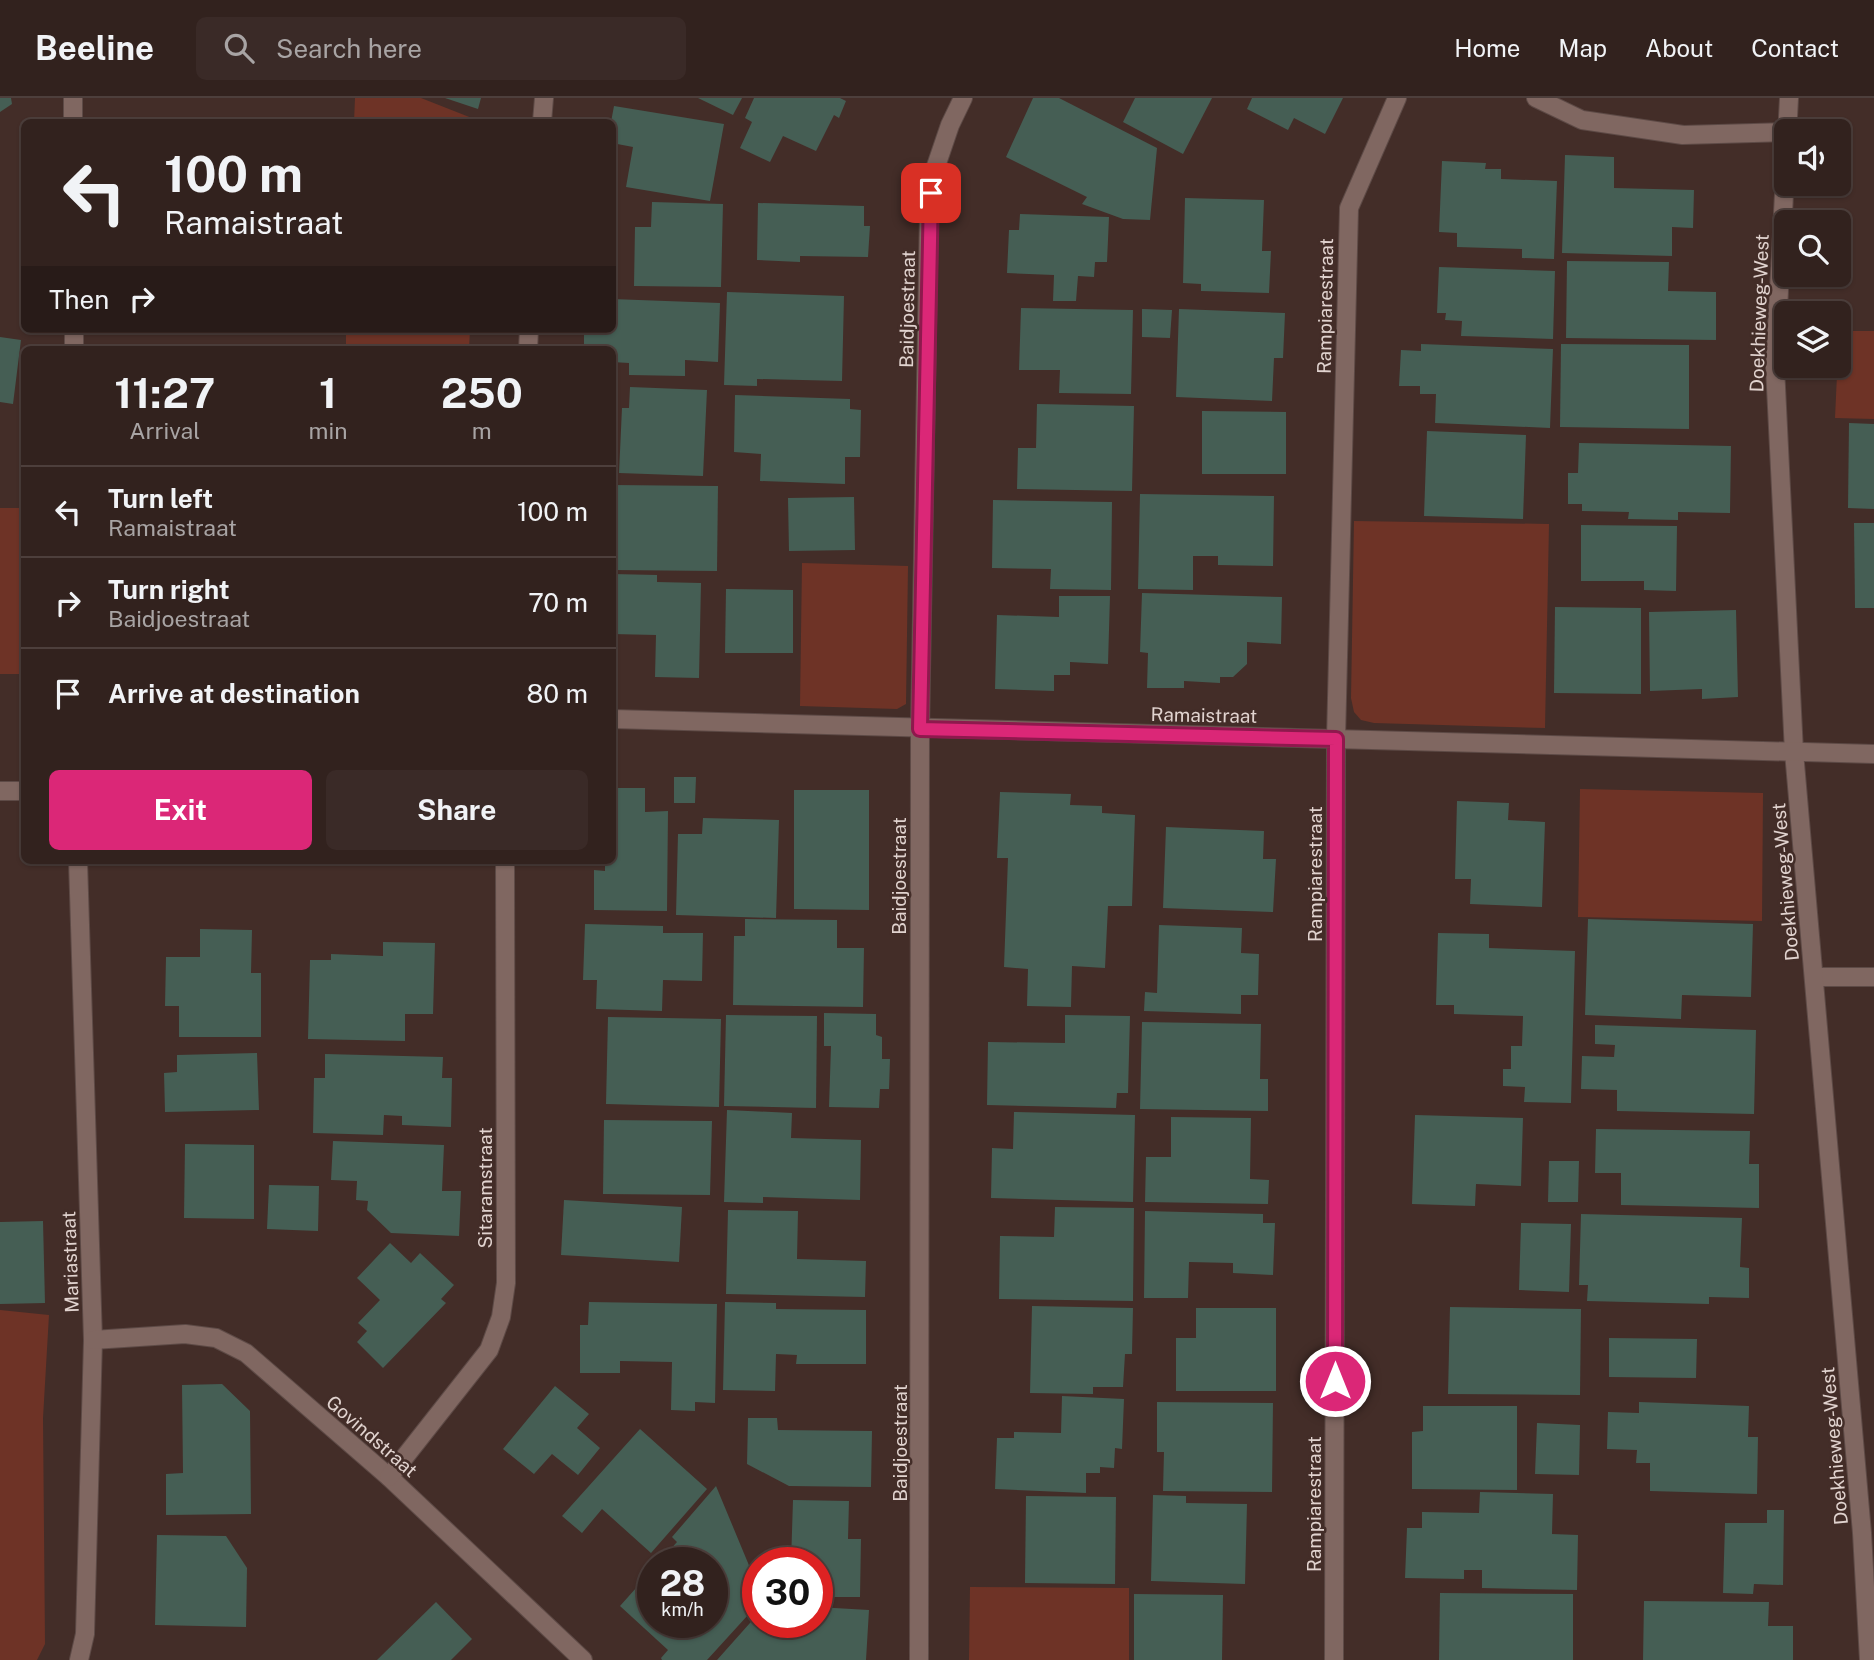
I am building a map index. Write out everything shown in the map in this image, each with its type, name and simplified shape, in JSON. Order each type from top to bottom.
[{"type":"street","points":[[73,98],[73,119]]},
{"type":"street","points":[[542,119],[544,98]]},
{"type":"street","name":"Baidjoestraat","points":[[919,1660],[920,729],[929,214],[934,172],[950,125],[963,98]]},
{"type":"street","name":"Rampiarestraat","points":[[1334,1660],[1336,739],[1349,208],[1397,98]]},
{"type":"street","points":[[1536,98],[1582,120],[1684,135],[1774,132]]},
{"type":"street","name":"Doekhieweg-West","points":[[1788,119],[1789,98]]},
{"type":"street","name":"Doekhieweg-West","points":[[1784,196],[1775,367],[1794,752],[1868,1532],[1869,1660]]},
{"type":"street","name":"Ramaistraat","points":[[616,719],[1874,754]]},
{"type":"street","points":[[0,791],[21,791]]},
{"type":"street","name":"Mariastraat","points":[[78,864],[93,1340],[85,1634],[79,1660]]},
{"type":"street","name":"Sitaramstraat","points":[[388,1477],[489,1350],[501,1317],[506,1283],[505,864]]},
{"type":"street","points":[[1815,977],[1874,977]]},
{"type":"street","name":"Govindstraat","points":[[93,1340],[185,1334],[216,1338],[246,1353],[388,1477],[583,1660]]},
{"type":"shaded area","points":[[355,98],[421,98],[474,119],[354,119]]},
{"type":"shaded area","points":[[1851,331],[1874,331],[1874,419],[1835,418],[1837,378],[1851,378]]},
{"type":"shaded area","points":[[346,333],[470,333],[469,346],[346,346]]},
{"type":"shaded area","points":[[0,508],[21,508],[21,674],[0,674]]},
{"type":"shaded area","points":[[1354,521],[1549,524],[1545,728],[1374,723],[1361,720],[1354,712],[1351,698]]},
{"type":"shaded area","points":[[802,563],[908,566],[906,704],[897,709],[800,706]]},
{"type":"shaded area","points":[[1580,789],[1763,793],[1762,921],[1578,917]]},
{"type":"shaded area","points":[[0,1310],[49,1315],[43,1418],[45,1644],[37,1660],[0,1660]]},
{"type":"shaded area","points":[[970,1587],[1129,1588],[1129,1660],[969,1660]]},
{"type":"building","points":[[0,98],[11,98],[12,104],[0,112]]},
{"type":"building","points":[[445,98],[481,98],[478,109]]},
{"type":"building","points":[[698,98],[742,98],[733,115]]},
{"type":"building","points":[[754,98],[840,98],[846,101],[839,118],[834,115],[816,151],[783,136],[770,162],[740,148],[752,122],[745,118]]},
{"type":"building","points":[[1033,98],[1059,98],[1157,148],[1150,220],[1123,219],[1082,204],[1087,197],[1006,157]]},
{"type":"building","points":[[1135,98],[1212,98],[1183,154],[1123,122]]},
{"type":"building","points":[[1252,98],[1343,98],[1325,134],[1294,118],[1288,130],[1247,109]]},
{"type":"building","points":[[614,106],[724,124],[710,201],[626,187],[633,147],[616,144],[616,119],[612,119]]},
{"type":"building","points":[[1565,155],[1614,157],[1614,188],[1694,190],[1693,228],[1672,227],[1672,256],[1562,253]]},
{"type":"building","points":[[1442,161],[1486,163],[1485,169],[1501,169],[1501,179],[1557,181],[1554,259],[1522,258],[1522,249],[1457,247],[1457,233],[1439,232]]},
{"type":"building","points":[[1185,198],[1264,200],[1262,251],[1271,251],[1269,293],[1201,291],[1201,284],[1183,283]]},
{"type":"building","points":[[652,202],[723,204],[721,287],[634,286],[635,227],[651,227]]},
{"type":"building","points":[[758,203],[864,206],[864,226],[870,226],[868,257],[800,256],[800,262],[757,260]]},
{"type":"building","points":[[1020,214],[1109,217],[1107,262],[1095,262],[1094,277],[1078,276],[1076,301],[1053,301],[1054,275],[1007,273],[1009,230],[1019,230]]},
{"type":"building","points":[[1567,261],[1669,262],[1668,291],[1716,292],[1716,340],[1566,338]]},
{"type":"building","points":[[1439,267],[1555,271],[1553,339],[1461,336],[1462,321],[1445,320],[1446,313],[1437,313]]},
{"type":"building","points":[[727,292],[844,296],[842,381],[757,379],[757,386],[724,385]]},
{"type":"building","points":[[616,299],[720,303],[718,362],[685,360],[685,376],[629,375],[629,363],[616,362],[616,346],[584,346],[584,333],[616,333]]},
{"type":"building","points":[[1021,308],[1133,310],[1131,394],[1059,393],[1060,370],[1019,370]]},
{"type":"building","points":[[1142,309],[1172,310],[1170,338],[1142,337]]},
{"type":"building","points":[[1179,309],[1285,313],[1283,358],[1274,358],[1272,401],[1176,397]]},
{"type":"building","points":[[0,337],[21,340],[13,404],[0,402]]},
{"type":"building","points":[[202,344],[314,344],[314,346]]},
{"type":"building","points":[[1421,344],[1553,349],[1550,428],[1435,423],[1436,394],[1420,394],[1420,386],[1399,386],[1401,350],[1421,351]]},
{"type":"building","points":[[1561,344],[1689,345],[1689,429],[1560,427]]},
{"type":"building","points":[[630,387],[707,390],[703,476],[619,473],[622,408],[629,408]]},
{"type":"building","points":[[735,395],[850,399],[850,409],[861,410],[860,457],[845,457],[845,484],[760,481],[761,454],[734,452]]},
{"type":"building","points":[[1037,404],[1134,406],[1132,491],[1017,489],[1018,448],[1036,448]]},
{"type":"building","points":[[1202,411],[1286,412],[1286,474],[1202,474]]},
{"type":"building","points":[[1849,423],[1874,424],[1874,509],[1848,508]]},
{"type":"building","points":[[1427,431],[1526,435],[1523,519],[1424,516]]},
{"type":"building","points":[[1579,443],[1731,446],[1730,513],[1678,512],[1678,520],[1628,519],[1629,512],[1582,511],[1582,504],[1568,504],[1568,473],[1578,473]]},
{"type":"building","points":[[616,485],[718,486],[717,571],[616,570]]},
{"type":"building","points":[[1140,494],[1274,496],[1273,566],[1218,565],[1218,556],[1193,556],[1193,590],[1138,589]]},
{"type":"building","points":[[854,497],[855,550],[789,551],[788,498]]},
{"type":"building","points":[[993,500],[1112,502],[1111,590],[1050,589],[1051,569],[992,568]]},
{"type":"building","points":[[1854,523],[1874,523],[1874,608],[1855,608]]},
{"type":"building","points":[[1581,525],[1677,526],[1676,591],[1644,590],[1644,581],[1581,581]]},
{"type":"building","points":[[616,574],[657,575],[657,582],[701,583],[699,678],[655,677],[656,635],[616,634]]},
{"type":"building","points":[[726,589],[793,590],[793,653],[725,653]]},
{"type":"building","points":[[1142,593],[1282,597],[1281,644],[1247,642],[1247,664],[1233,677],[1220,677],[1220,683],[1184,681],[1184,688],[1147,688],[1148,653],[1140,652]]},
{"type":"building","points":[[1059,596],[1110,596],[1108,664],[1070,662],[1070,675],[1054,675],[1054,691],[995,689],[997,615],[1059,617]]},
{"type":"building","points":[[1555,607],[1641,608],[1641,694],[1554,693]]},
{"type":"building","points":[[1736,610],[1738,697],[1702,699],[1702,689],[1650,691],[1649,612]]},
{"type":"building","points":[[674,777],[696,777],[695,803],[674,803]]},
{"type":"building","points":[[616,788],[645,788],[645,812],[668,811],[667,911],[594,910],[594,870],[605,871],[605,864],[616,864]]},
{"type":"building","points":[[794,790],[869,790],[869,910],[794,909]]},
{"type":"building","points":[[1000,792],[1071,794],[1070,805],[1102,806],[1102,813],[1135,815],[1132,906],[1108,906],[1105,968],[1072,966],[1071,1007],[1027,1006],[1028,969],[1004,967],[1008,858],[997,858]]},
{"type":"building","points":[[1457,801],[1509,803],[1508,820],[1545,822],[1542,907],[1470,904],[1471,879],[1455,879]]},
{"type":"building","points":[[703,818],[779,820],[776,918],[676,915],[678,834],[702,834]]},
{"type":"building","points":[[1166,827],[1264,831],[1263,859],[1276,859],[1273,912],[1163,908]]},
{"type":"building","points":[[745,919],[837,920],[837,948],[864,948],[863,1007],[733,1005],[734,936],[745,936]]},
{"type":"building","points":[[1588,919],[1753,924],[1751,997],[1682,995],[1681,1019],[1585,1015]]},
{"type":"building","points":[[585,924],[663,926],[663,933],[703,933],[702,981],[663,980],[662,1011],[596,1009],[597,980],[583,980]]},
{"type":"building","points":[[1159,925],[1242,928],[1241,953],[1259,954],[1258,995],[1241,995],[1241,1014],[1144,1011],[1145,992],[1157,993]]},
{"type":"building","points":[[200,929],[252,930],[251,973],[261,973],[261,1037],[179,1037],[179,1006],[165,1006],[166,957],[200,957]]},
{"type":"building","points":[[1438,933],[1489,934],[1489,948],[1575,951],[1571,1103],[1524,1102],[1525,1087],[1503,1086],[1503,1069],[1511,1069],[1511,1046],[1522,1046],[1523,1016],[1454,1014],[1454,1005],[1436,1005]]},
{"type":"building","points":[[383,942],[435,943],[433,1014],[405,1014],[405,1041],[308,1039],[310,960],[331,960],[331,954],[383,956]]},
{"type":"building","points":[[824,1013],[876,1014],[876,1035],[882,1037],[882,1059],[890,1059],[889,1089],[880,1089],[879,1108],[829,1107],[831,1046],[824,1046]]},
{"type":"building","points":[[726,1015],[817,1016],[816,1108],[724,1106]]},
{"type":"building","points":[[1065,1015],[1130,1016],[1128,1093],[1117,1093],[1116,1108],[987,1105],[988,1042],[1065,1043]]},
{"type":"building","points":[[608,1017],[721,1019],[719,1107],[606,1104]]},
{"type":"building","points":[[1142,1022],[1261,1024],[1260,1079],[1268,1079],[1268,1111],[1140,1109]]},
{"type":"building","points":[[1595,1025],[1756,1030],[1754,1114],[1617,1111],[1617,1090],[1581,1089],[1582,1056],[1614,1057],[1615,1045],[1595,1044]]},
{"type":"building","points":[[257,1053],[259,1110],[165,1112],[164,1073],[177,1072],[177,1055]]},
{"type":"building","points":[[325,1054],[443,1057],[442,1078],[452,1078],[451,1127],[402,1125],[402,1116],[384,1115],[383,1135],[313,1133],[314,1078],[325,1078]]},
{"type":"building","points":[[727,1110],[792,1113],[791,1138],[861,1140],[860,1200],[763,1197],[763,1203],[724,1202]]},
{"type":"building","points":[[1014,1112],[1135,1115],[1133,1202],[991,1198],[992,1148],[1013,1149]]},
{"type":"building","points":[[1415,1115],[1523,1118],[1521,1186],[1476,1184],[1475,1206],[1412,1204]]},
{"type":"building","points":[[1171,1117],[1251,1118],[1250,1179],[1269,1180],[1268,1204],[1145,1202],[1146,1157],[1171,1157]]},
{"type":"building","points":[[604,1120],[712,1121],[710,1195],[603,1194]]},
{"type":"building","points":[[1596,1129],[1750,1131],[1749,1164],[1759,1164],[1759,1208],[1621,1205],[1621,1173],[1595,1173]]},
{"type":"building","points":[[333,1141],[444,1145],[442,1191],[461,1191],[459,1236],[391,1233],[367,1210],[368,1201],[356,1200],[357,1181],[331,1180]]},
{"type":"building","points":[[185,1144],[254,1145],[254,1219],[184,1218]]},
{"type":"building","points":[[1549,1161],[1579,1161],[1578,1202],[1548,1202]]},
{"type":"building","points":[[269,1185],[319,1186],[318,1231],[267,1229]]},
{"type":"building","points":[[564,1200],[682,1207],[679,1262],[561,1255]]},
{"type":"building","points":[[1055,1207],[1134,1208],[1133,1301],[999,1299],[1000,1236],[1054,1237]]},
{"type":"building","points":[[728,1210],[798,1211],[797,1259],[866,1261],[865,1297],[726,1294]]},
{"type":"building","points":[[1145,1211],[1263,1214],[1263,1223],[1275,1223],[1273,1275],[1233,1273],[1233,1263],[1189,1262],[1188,1298],[1144,1298]]},
{"type":"building","points":[[1581,1214],[1742,1218],[1740,1267],[1749,1268],[1749,1298],[1709,1297],[1709,1304],[1587,1301],[1588,1285],[1579,1285]]},
{"type":"building","points":[[43,1221],[45,1303],[0,1304],[0,1222]]},
{"type":"building","points":[[1521,1223],[1571,1224],[1569,1292],[1519,1290]]},
{"type":"building","points":[[390,1243],[411,1263],[420,1253],[454,1285],[441,1299],[446,1303],[383,1368],[357,1342],[367,1331],[358,1323],[380,1300],[357,1278]]},
{"type":"building","points":[[589,1302],[717,1304],[715,1403],[695,1402],[695,1411],[671,1410],[672,1362],[620,1361],[620,1373],[580,1373],[580,1325],[588,1325]]},
{"type":"building","points":[[725,1302],[776,1303],[776,1309],[866,1310],[866,1364],[796,1364],[797,1355],[776,1354],[775,1391],[723,1390]]},
{"type":"building","points":[[1032,1306],[1133,1308],[1132,1354],[1125,1354],[1123,1387],[1093,1387],[1093,1394],[1030,1393]]},
{"type":"building","points":[[1450,1307],[1581,1309],[1580,1395],[1448,1394]]},
{"type":"building","points":[[1196,1308],[1276,1308],[1276,1391],[1176,1391],[1176,1338],[1196,1338]]},
{"type":"building","points":[[1609,1338],[1697,1339],[1696,1378],[1609,1377]]},
{"type":"building","points":[[222,1384],[250,1411],[251,1514],[166,1515],[166,1474],[183,1473],[182,1385]]},
{"type":"building","points":[[555,1386],[589,1414],[577,1428],[600,1448],[578,1475],[552,1454],[534,1474],[503,1449]]},
{"type":"building","points":[[1062,1396],[1124,1399],[1122,1449],[1115,1448],[1114,1468],[1100,1467],[1100,1473],[1086,1473],[1086,1493],[995,1489],[997,1438],[1014,1438],[1014,1432],[1061,1433]]},
{"type":"building","points":[[1157,1402],[1273,1403],[1272,1492],[1163,1491],[1164,1452],[1157,1452]]},
{"type":"building","points":[[1639,1402],[1749,1406],[1748,1437],[1758,1437],[1757,1494],[1650,1491],[1650,1463],[1636,1463],[1637,1450],[1607,1449],[1608,1412],[1639,1413]]},
{"type":"building","points":[[1423,1406],[1517,1406],[1517,1490],[1412,1489],[1412,1432],[1423,1431]]},
{"type":"building","points":[[748,1418],[777,1418],[778,1430],[872,1431],[871,1487],[789,1486],[747,1464]]},
{"type":"building","points":[[1537,1423],[1580,1425],[1579,1475],[1535,1474]]},
{"type":"building","points":[[640,1429],[707,1489],[656,1547],[644,1547],[602,1509],[582,1533],[562,1516]]},
{"type":"building","points":[[716,1486],[742,1549],[742,1622],[728,1637],[728,1547],[672,1547],[677,1542],[672,1537]]},
{"type":"building","points":[[1480,1492],[1553,1494],[1552,1534],[1578,1535],[1577,1590],[1482,1588],[1482,1570],[1464,1570],[1464,1579],[1405,1578],[1407,1528],[1422,1528],[1422,1512],[1479,1513]]},
{"type":"building","points":[[1153,1495],[1186,1496],[1186,1503],[1247,1504],[1245,1584],[1151,1581]]},
{"type":"building","points":[[1026,1496],[1116,1497],[1115,1584],[1025,1583]]},
{"type":"building","points":[[793,1500],[849,1501],[848,1539],[861,1539],[860,1597],[833,1597],[833,1547],[792,1547]]},
{"type":"building","points":[[1767,1510],[1784,1510],[1783,1585],[1754,1584],[1753,1594],[1723,1593],[1725,1523],[1767,1523]]},
{"type":"building","points":[[157,1535],[226,1536],[247,1568],[246,1627],[155,1625]]},
{"type":"building","points":[[637,1587],[637,1622],[620,1606]]},
{"type":"building","points":[[1440,1593],[1573,1594],[1573,1660],[1439,1660]]},
{"type":"building","points":[[1134,1594],[1223,1595],[1222,1660],[1134,1660]]},
{"type":"building","points":[[1644,1601],[1769,1602],[1768,1626],[1793,1626],[1793,1660],[1643,1660]]},
{"type":"building","points":[[436,1602],[472,1639],[451,1660],[377,1660]]},
{"type":"building","points":[[833,1608],[869,1610],[866,1660],[717,1660],[742,1632],[742,1638],[833,1638]]},
{"type":"building","points":[[655,1638],[727,1638],[707,1660],[662,1660],[668,1650]]},
{"type":"route","points":[[931,193],[920,729],[1336,739],[1335,1381]]}]
